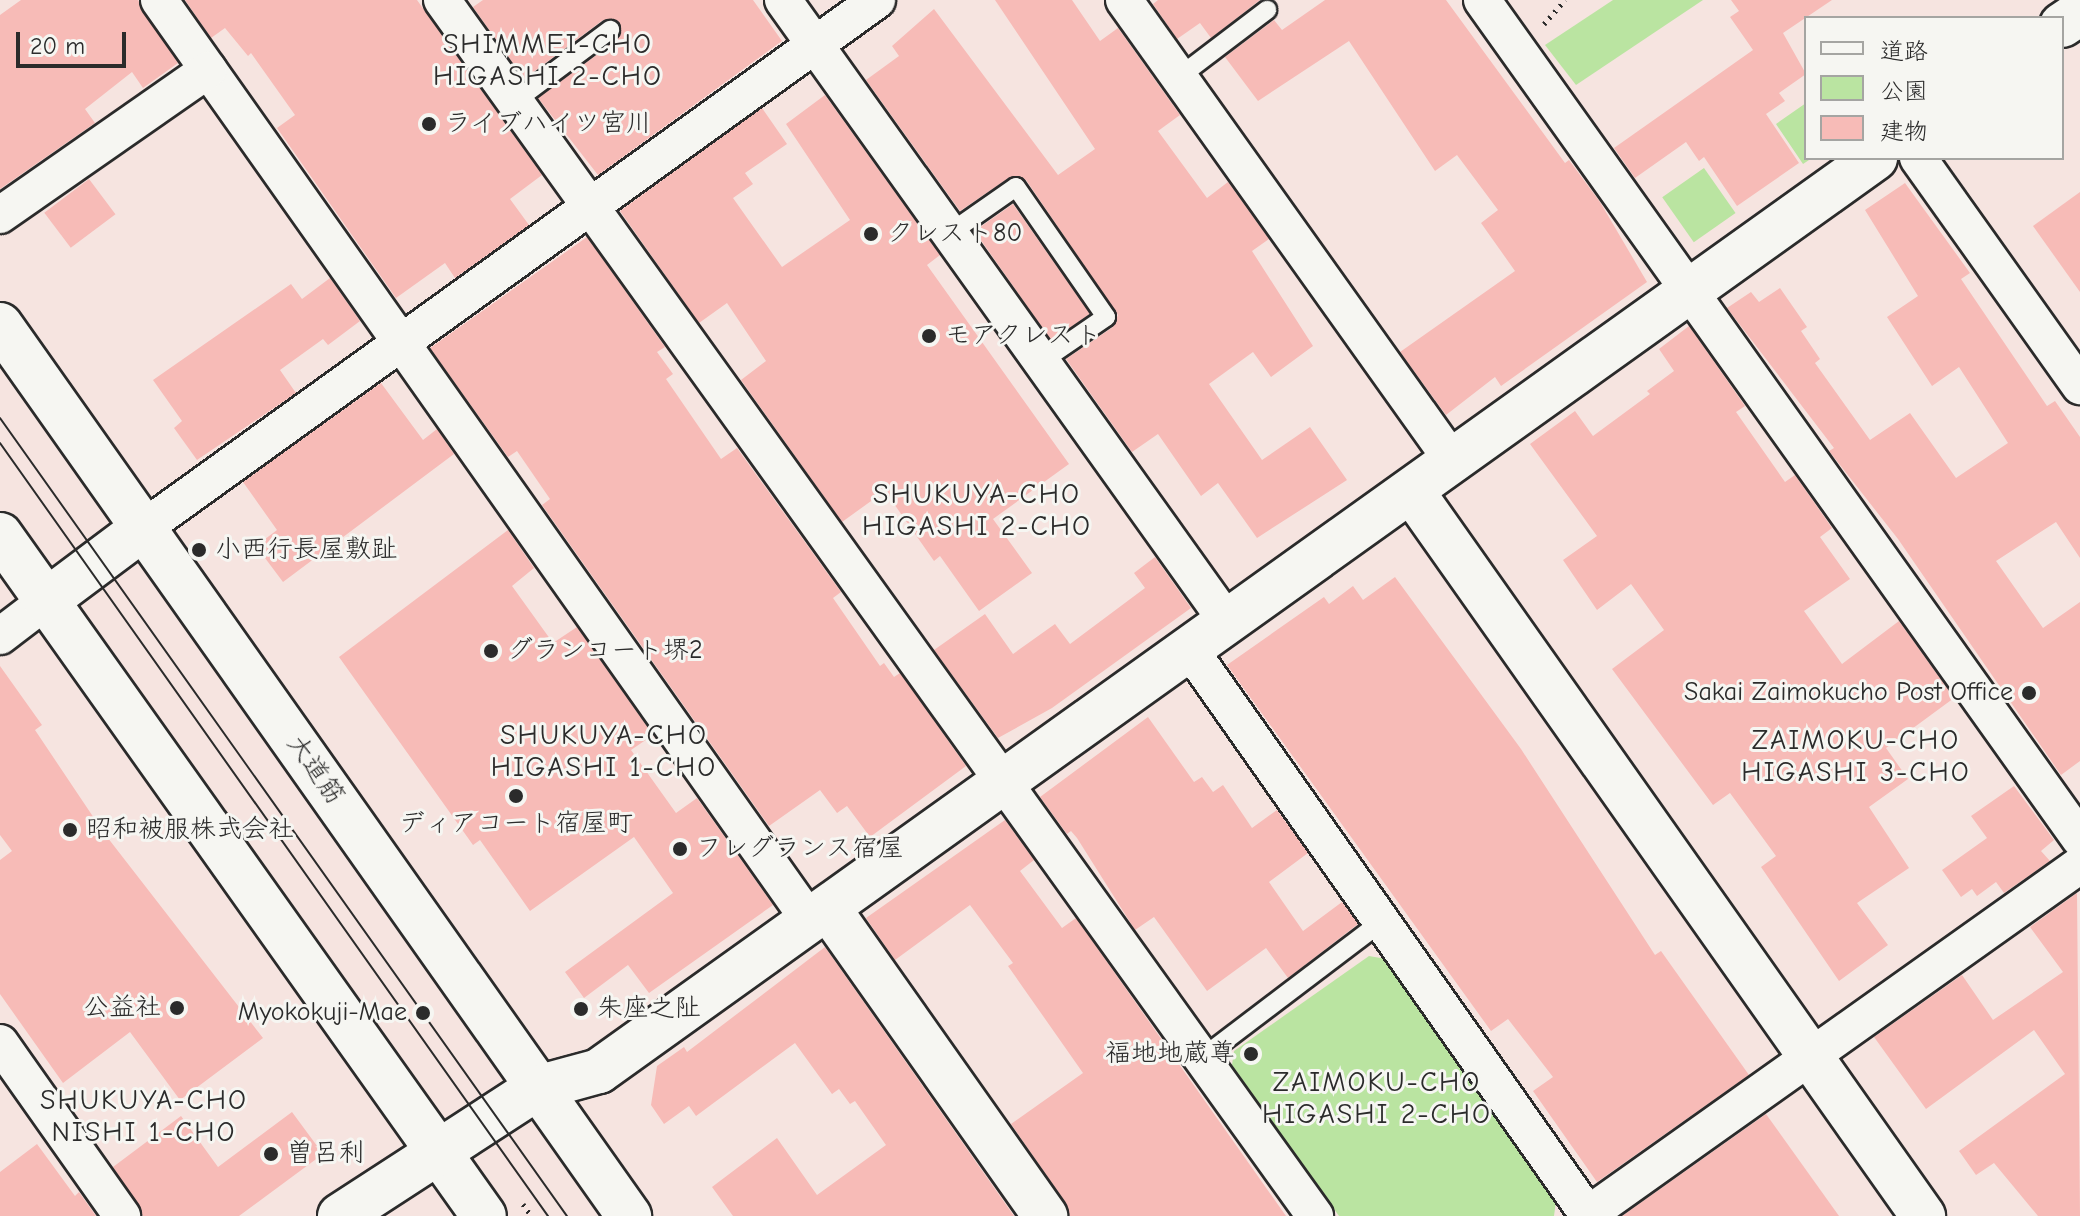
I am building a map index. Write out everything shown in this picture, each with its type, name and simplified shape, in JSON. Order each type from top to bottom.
[{"type":"street","points":[[159,0],[400,339],[819,915],[1045,1216]]},
{"type":"street","points":[[442,0],[1315,1216]]},
{"type":"street","points":[[783,0],[1226,620]]},
{"type":"street","points":[[0,636],[400,339],[877,0]]},
{"type":"street","points":[[1124,0],[1454,463]]},
{"type":"street","points":[[1482,0],[2080,839]]},
{"type":"street","points":[[0,215],[208,70]]},
{"type":"street","points":[[340,1216],[537,1088],[599,1071],[819,915],[1002,779],[1226,620],[1413,493],[1872,160]]},
{"type":"street","points":[[1919,160],[2080,386]]},
{"type":"street","name":"大道筋","points":[[0,325],[629,1216]]},
{"type":"street","points":[[1413,493],[1923,1216]]},
{"type":"street","points":[[0,535],[484,1216]]},
{"type":"street","points":[[1188,647],[1588,1216],[2080,865]]},
{"type":"street","points":[[0,1043],[122,1216]]},
{"type":"lane","points":[[1179,77],[1267,10]]},
{"type":"lane","points":[[515,101],[610,30]]},
{"type":"lane","points":[[950,233],[1016,187],[1106,317],[1042,361]]},
{"type":"lane","points":[[1202,1058],[1381,922]]},
{"type":"path","points":[[1537,31],[1565,0]]},
{"type":"green space","points":[[1613,0],[1703,0],[1576,85],[1545,45]]},
{"type":"green space","points":[[1804,104],[1804,160],[1809,160],[1803,164],[1776,124]]},
{"type":"green space","points":[[1704,168],[1736,213],[1694,242],[1662,197]]},
{"type":"green space","points":[[1369,956],[1386,959],[1556,1201],[1554,1216],[1339,1216],[1232,1065],[1234,1051]]},
{"type":"building","points":[[21,0],[138,0],[178,63],[143,88],[132,72],[85,109],[95,123],[0,189],[0,15]]},
{"type":"building","points":[[185,0],[417,0],[542,175],[510,199],[529,225],[455,278],[445,263],[396,298],[277,128],[295,115],[251,53],[248,56],[225,28],[211,38]]},
{"type":"building","points":[[483,0],[753,0],[782,41],[598,175],[538,98],[617,40],[620,24],[603,20],[524,79],[473,7]]},
{"type":"building","points":[[995,0],[1072,0],[1100,41],[1118,28],[1180,115],[1158,131],[1207,198],[1228,182],[1269,239],[1252,251],[1313,346],[1271,377],[1253,352],[1209,384],[1262,460],[1310,427],[1347,480],[1257,538],[1218,483],[1201,496],[1158,434],[1132,452],[1066,359],[1113,327],[1118,315],[1026,180],[1010,177],[960,211],[866,80],[899,56],[892,46],[934,9],[1058,175],[1095,149]]},
{"type":"building","points":[[1158,0],[1260,0],[1211,38],[1200,23],[1177,39],[1153,4]]},
{"type":"building","points":[[1325,0],[1446,0],[1565,163],[1569,160],[1600,202],[1647,282],[1501,386],[1495,377],[1446,415],[1400,352],[1515,271],[1481,223],[1498,210],[1457,155],[1435,171],[1349,41],[1258,101],[1225,57],[1274,20],[1282,30]]},
{"type":"building","points":[[1731,0],[1832,0],[1783,33],[1804,75],[1779,93],[1785,101],[1766,114],[1799,163],[1737,206],[1704,157],[1699,161],[1686,142],[1635,178],[1614,148],[1753,50],[1730,17],[1739,11]]},
{"type":"building","points":[[825,95],[940,255],[927,265],[1069,464],[993,519],[1032,573],[979,611],[940,556],[934,561],[885,491],[842,522],[741,380],[766,361],[727,303],[699,323],[620,211],[762,108],[787,144],[745,173],[753,184],[733,198],[782,267],[850,220],[786,124]]},
{"type":"building","points":[[89,179],[115,214],[71,248],[44,213]]},
{"type":"building","points":[[1905,183],[1970,273],[1961,279],[2047,406],[2055,401],[2080,437],[2080,558],[2056,522],[1996,561],[2043,628],[2080,602],[2080,761],[2061,775],[1898,539],[1829,451],[1834,448],[1727,308],[1751,292],[1759,302],[1780,288],[1807,327],[1801,331],[1820,359],[1815,363],[1870,440],[1910,413],[1956,478],[2008,443],[1959,367],[1932,386],[1887,317],[1918,296],[1865,210]]},
{"type":"building","points":[[2080,192],[2080,292],[2033,226]]},
{"type":"building","points":[[1013,204],[1090,314],[1051,341],[974,231]]},
{"type":"building","points":[[587,237],[665,347],[657,352],[673,374],[666,379],[721,459],[737,448],[841,592],[833,598],[880,666],[884,663],[894,677],[900,673],[966,766],[870,837],[847,806],[837,813],[820,790],[769,826],[542,505],[550,499],[517,451],[508,457],[430,348]]},
{"type":"building","points":[[330,278],[360,321],[328,345],[323,339],[280,370],[296,393],[197,460],[174,428],[182,421],[153,380],[291,284],[302,299]]},
{"type":"building","points":[[1689,326],[1745,406],[1736,412],[1785,482],[1795,475],[1832,528],[1820,537],[1850,579],[1804,611],[1842,664],[1899,621],[1954,698],[1886,748],[1908,779],[1869,807],[1909,868],[1857,903],[1888,945],[1839,981],[1761,867],[1776,856],[1730,793],[1713,805],[1612,669],[1664,630],[1631,584],[1597,610],[1563,560],[1597,536],[1530,444],[1575,411],[1593,436],[1650,394],[1647,391],[1674,371],[1659,349]]},
{"type":"building","points":[[381,383],[423,440],[437,429],[454,454],[283,582],[256,546],[277,530],[243,482]]},
{"type":"building","points":[[508,530],[534,568],[512,586],[553,643],[577,627],[653,735],[631,750],[676,813],[697,798],[773,905],[649,993],[628,965],[584,998],[565,972],[673,893],[634,837],[530,911],[480,840],[473,845],[339,657]]},
{"type":"building","points":[[1155,557],[1191,608],[1052,708],[998,738],[934,650],[985,614],[1013,654],[1055,624],[1070,644],[1145,588],[1134,573]]},
{"type":"building","points":[[1395,577],[1521,749],[1655,955],[1661,951],[1749,1075],[1597,1182],[1533,1091],[1553,1077],[1508,1019],[1491,1031],[1227,665],[1324,597],[1329,604],[1353,586],[1363,600]]},
{"type":"building","points":[[0,666],[42,725],[35,730],[104,833],[263,1038],[180,1100],[130,1032],[63,1083],[0,994],[0,860],[12,851],[0,835]]},
{"type":"building","points":[[1148,717],[1194,782],[1202,777],[1213,792],[1223,785],[1252,828],[1277,810],[1308,853],[1269,882],[1303,931],[1342,902],[1358,924],[1288,978],[1266,948],[1207,991],[1154,917],[1135,930],[1077,838],[1071,831],[1067,834],[1040,797]]},
{"type":"building","points":[[2014,786],[2054,840],[2041,851],[2050,861],[2004,893],[1996,882],[1977,896],[1972,889],[1961,897],[1942,870],[1987,838],[1971,816]]},
{"type":"building","points":[[1005,820],[1034,860],[1020,871],[1062,928],[1076,918],[1286,1216],[1070,1216],[1065,1202],[1011,1124],[1083,1073],[1008,966],[1013,963],[970,905],[895,960],[866,918]]},
{"type":"building","points":[[2077,893],[2080,1216],[2038,1216],[1994,1163],[1976,1175],[1959,1151],[2065,1074],[2034,1030],[1926,1109],[1874,1037],[1962,975],[1993,1020],[2063,972],[2030,927]]},
{"type":"building","points":[[825,947],[1014,1216],[733,1216],[712,1187],[777,1138],[817,1195],[886,1145],[855,1101],[850,1104],[839,1089],[832,1094],[795,1043],[696,1116],[689,1106],[664,1124],[651,1105],[657,1066],[684,1047],[687,1052]]},
{"type":"building","points":[[292,1112],[323,1154],[239,1216],[143,1216],[113,1167],[181,1116],[218,1167]]},
{"type":"building","points":[[1766,1114],[1839,1216],[1622,1216]]},
{"type":"building","points":[[37,1144],[75,1196],[79,1192],[96,1216],[0,1216],[0,1172]]},
{"type":"tram line","points":[[0,418],[567,1216]]},
{"type":"tram line","points":[[0,443],[548,1216]]},
{"type":"place","name":"ライブハイツ宮川","points":[[429,124]]},
{"type":"place","name":"クレスト80","points":[[871,234]]},
{"type":"place","name":"モアクレスト","points":[[929,336]]},
{"type":"place","name":"小西行長屋敷趾","points":[[199,550]]},
{"type":"place","name":"グランコート堺2","points":[[491,651]]},
{"type":"place","name":"Sakai Zaimokucho Post Office","points":[[2029,693]]},
{"type":"place","name":"ディアコート宿屋町","points":[[516,796]]},
{"type":"place","name":"昭和被服株式会社","points":[[70,830]]},
{"type":"place","name":"フレグランス宿屋","points":[[680,849]]},
{"type":"place","name":"公益社","points":[[177,1008]]},
{"type":"place","name":"朱座之阯","points":[[581,1009]]},
{"type":"place","name":"Myokokuji-Mae","points":[[423,1013]]},
{"type":"place","name":"福地地蔵尊","points":[[1251,1054]]},
{"type":"place","name":"曽呂利","points":[[271,1154]]},
{"type":"district","name":"SHIMMEI-CHO HIGASHI 2-CHO","points":[[548,60]]},
{"type":"district","name":"SHUKUYA-CHO HIGASHI 2-CHO","points":[[977,510]]},
{"type":"district","name":"SHUKUYA-CHO HIGASHI 1-CHO","points":[[604,751]]},
{"type":"district","name":"ZAIMOKU-CHO HIGASHI 3-CHO","points":[[1856,756]]},
{"type":"district","name":"ZAIMOKU-CHO HIGASHI 2-CHO","points":[[1377,1098]]},
{"type":"district","name":"SHUKUYA-CHO NISHI 1-CHO","points":[[144,1116]]}]
